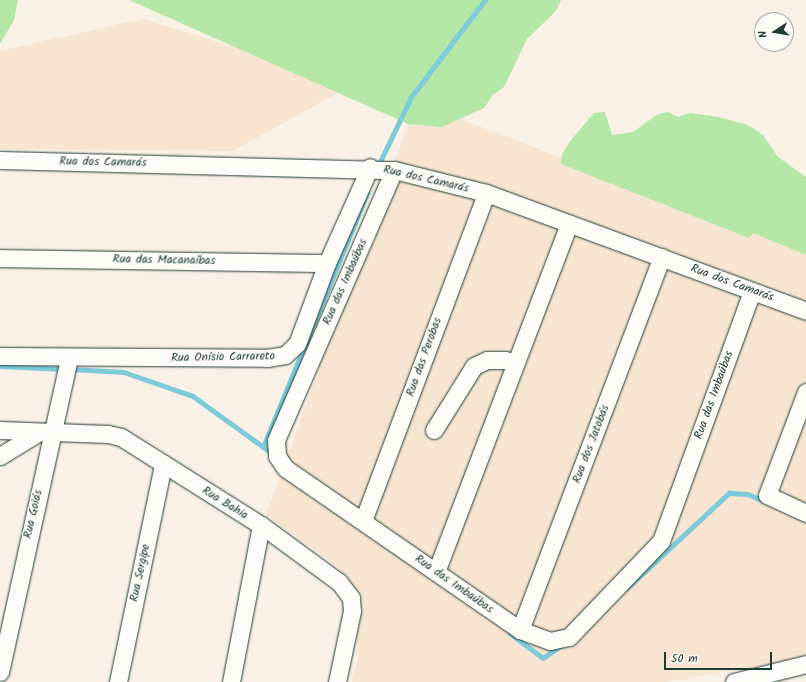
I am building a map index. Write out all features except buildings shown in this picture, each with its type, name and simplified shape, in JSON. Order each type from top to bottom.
[{"type":"street","name":"Rua dos Camarás","points":[[0,160],[370,167],[394,170],[486,193],[806,311]]},
{"type":"street","name":"Rua Onísio Carrareto","points":[[0,356],[267,358],[285,355],[297,344],[327,263],[370,167]]},
{"type":"street","name":"Rua das Imbaúbas","points":[[394,170],[275,449],[285,468],[520,630],[550,641],[569,636],[661,540],[752,291]]},
{"type":"street","name":"Rua das Perobas","points":[[363,522],[486,193]]},
{"type":"street","points":[[436,572],[569,223]]},
{"type":"street","name":"Rua dos Jatobás","points":[[520,630],[662,257]]},
{"type":"street","name":"Rua das Macanaíbas","points":[[0,258],[327,263]]},
{"type":"street","name":"Rua Goiás","points":[[0,672],[7,604],[45,433],[69,357]]},
{"type":"street","points":[[434,430],[474,366],[487,360],[515,363]]},
{"type":"street","points":[[806,392],[767,495],[806,513]]},
{"type":"street","name":"Rua Bahia","points":[[0,430],[45,433],[108,434],[121,437],[261,526],[340,582],[351,598],[352,611],[337,682]]},
{"type":"street","points":[[0,456],[45,433]]},
{"type":"street","name":"Rua Sergipe","points":[[118,682],[163,464]]},
{"type":"street","points":[[231,682],[261,526]]},
{"type":"street","points":[[734,682],[806,664]]},
{"type":"shaded area","points":[[143,19],[354,84],[233,151],[0,149],[0,51]]},
{"type":"shaded area","points":[[416,102],[806,251],[806,658],[665,682],[352,682],[358,657],[355,596],[340,568],[266,515]]},
{"type":"green space","points":[[0,0],[18,0],[14,20],[0,44]]},
{"type":"green space","points":[[129,0],[561,0],[556,11],[527,39],[504,87],[493,95],[484,108],[442,127],[408,124]]},
{"type":"green space","points":[[605,112],[612,135],[633,132],[658,114],[668,112],[678,117],[690,113],[719,117],[748,125],[763,135],[778,157],[806,177],[806,255],[753,233],[749,238],[561,164],[562,154],[571,140],[594,113]]},
{"type":"waterway","points":[[378,166],[411,97],[485,0]]},
{"type":"waterway","points":[[263,447],[367,193]]},
{"type":"waterway","points":[[0,366],[62,369]]},
{"type":"waterway","points":[[70,369],[124,372],[193,396],[272,453]]},
{"type":"waterway","points":[[626,589],[729,493],[748,494],[764,501]]},
{"type":"waterway","points":[[510,633],[543,658],[563,644]]}]
